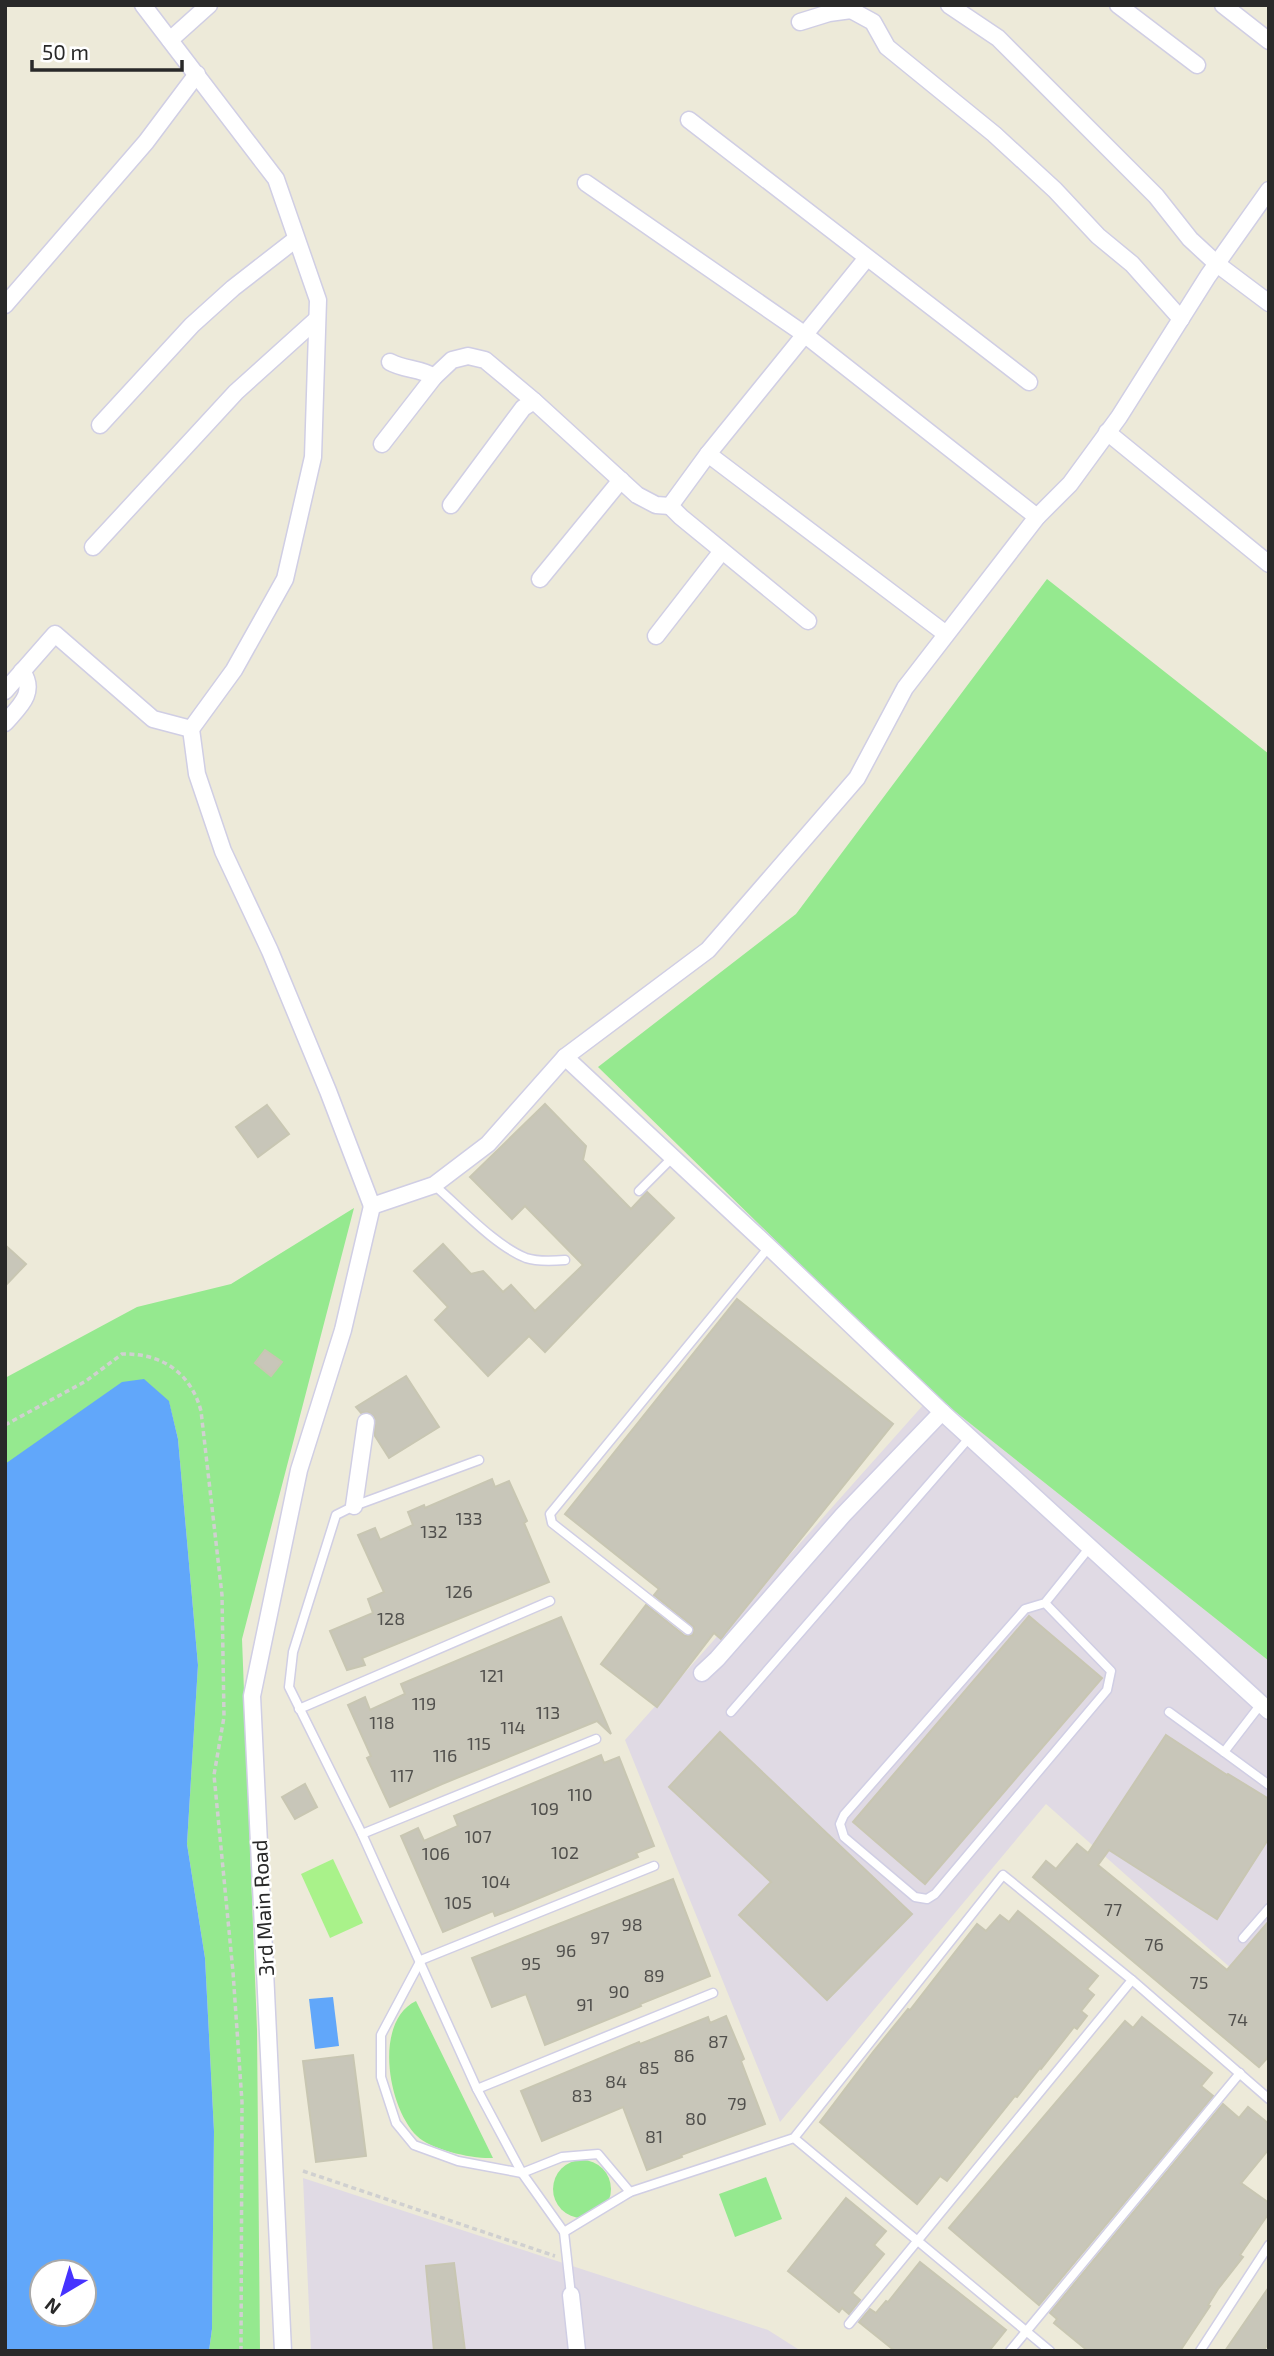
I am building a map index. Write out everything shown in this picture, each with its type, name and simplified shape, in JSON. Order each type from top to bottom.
[{"type":"street","points":[[143,5],[276,179],[318,300],[313,457],[285,579],[234,670],[191,729],[197,774],[223,851],[275,964],[372,1206],[434,1185],[488,1144],[565,1057],[708,950],[856,778],[905,688],[1037,517],[1070,484],[1269,190]]},
{"type":"street","points":[[170,40],[209,5]]},
{"type":"street","points":[[949,5],[998,38],[1156,196],[1191,239],[1217,264],[1269,303]]},
{"type":"street","points":[[1118,5],[1197,65]]},
{"type":"street","points":[[1223,5],[1269,41]]},
{"type":"street","points":[[800,22],[829,13],[851,10],[873,22],[887,47],[994,134],[1055,190],[1098,236],[1132,264],[1181,319]]},
{"type":"street","points":[[5,305],[146,142],[197,74]]},
{"type":"street","points":[[689,120],[1029,382]]},
{"type":"street","points":[[586,183],[804,334],[1037,517]]},
{"type":"street","points":[[100,425],[192,324],[296,239]]},
{"type":"street","points":[[670,506],[708,454],[866,258]]},
{"type":"street","points":[[93,547],[236,392],[317,319]]},
{"type":"street","points":[[382,444],[434,377],[452,360],[468,356],[485,360],[637,495],[656,505],[670,506],[807,621]]},
{"type":"street","points":[[390,362],[399,368],[429,373],[434,377]]},
{"type":"street","points":[[451,505],[523,408],[534,401]]},
{"type":"street","points":[[1107,432],[1269,564]]},
{"type":"street","points":[[708,454],[946,634]]},
{"type":"street","points":[[540,579],[621,480]]},
{"type":"street","points":[[656,636],[722,551]]},
{"type":"street","points":[[6,689],[55,634],[153,719],[191,729]]},
{"type":"street","points":[[5,723],[26,699],[29,690],[28,679],[22,671]]},
{"type":"street","points":[[565,1057],[942,1412],[1265,1708]]},
{"type":"street","name":"3rd Main Road","points":[[283,2351],[252,1696],[299,1470],[343,1330],[372,1206]]},
{"type":"street","points":[[702,1674],[843,1515],[942,1412]]},
{"type":"street","points":[[354,1506],[366,1422]]},
{"type":"street","points":[[571,2295],[577,2351]]},
{"type":"lane","points":[[639,1191],[673,1157]]},
{"type":"lane","points":[[434,1185],[517,1253],[527,1258],[565,1261]]},
{"type":"lane","points":[[688,1630],[552,1523],[550,1514],[769,1247]]},
{"type":"lane","points":[[731,1712],[970,1437]]},
{"type":"lane","points":[[479,1460],[336,1515],[293,1652],[289,1687],[362,1834],[478,2089],[522,2173],[564,2232],[571,2295]]},
{"type":"lane","points":[[1045,1603],[1111,1671],[1107,1690],[935,1894],[927,1899],[915,1897],[844,1837],[840,1824],[844,1815],[1025,1609],[1045,1603],[1090,1547]]},
{"type":"lane","points":[[299,1709],[550,1601]]},
{"type":"lane","points":[[1224,1752],[1265,1708]]},
{"type":"lane","points":[[1169,1712],[1269,1785]]},
{"type":"lane","points":[[362,1834],[596,1739]]},
{"type":"lane","points":[[630,2192],[598,2154],[562,2157],[522,2173],[458,2161],[414,2145],[396,2123],[381,2077],[381,2035],[421,1960],[654,1866]]},
{"type":"lane","points":[[564,2232],[630,2192],[794,2137],[1003,1875],[1132,1980],[1269,2099]]},
{"type":"lane","points":[[1243,1938],[1269,1908]]},
{"type":"lane","points":[[849,2324],[1132,1980]]},
{"type":"lane","points":[[478,2089],[713,1993]]},
{"type":"lane","points":[[1010,2351],[1240,2073]]},
{"type":"lane","points":[[794,2137],[1050,2351]]},
{"type":"lane","points":[[1200,2351],[1269,2245]]},
{"type":"path","points":[[5,1425],[86,1381],[122,1354],[150,1356],[175,1368],[192,1387],[201,1411],[222,1595],[224,1717],[214,1775],[233,1972],[242,2102],[240,2351]]},
{"type":"path","points":[[303,2171],[567,2260]]},
{"type":"shaded area","points":[[933,1394],[1269,1661],[1269,2002],[1046,1804],[780,2122],[625,1740]]},
{"type":"shaded area","points":[[303,2178],[768,2330],[801,2351],[311,2351]]},
{"type":"green space","points":[[1047,579],[1269,754],[1269,1661],[933,1394],[598,1067],[796,914]]},
{"type":"green space","points":[[354,1208],[242,1639],[257,2030],[260,2351],[209,2351],[212,2329],[214,2131],[205,1958],[187,1844],[198,1665],[178,1439],[169,1402],[5,1464],[5,1378],[137,1307],[231,1284]]},
{"type":"green space","points":[[333,1859],[363,1923],[330,1938],[301,1874]]},
{"type":"green space","points":[[416,2001],[493,2158],[464,2155],[432,2145],[417,2136],[407,2123],[393,2087],[390,2046],[394,2027],[403,2012]]},
{"type":"green space","points":[[582,2160],[593,2162],[606,2173],[611,2189],[609,2200],[598,2213],[582,2218],[571,2216],[558,2205],[553,2189],[555,2178],[566,2165]]},
{"type":"green space","points":[[766,2177],[782,2219],[735,2237],[719,2194]]},
{"type":"water","points":[[144,1379],[169,1401],[178,1439],[198,1665],[187,1844],[205,1958],[214,2131],[212,2329],[209,2351],[5,2351],[5,1464],[122,1382]]},
{"type":"water","points":[[333,1997],[339,2046],[315,2049],[309,1999]]},
{"type":"building","points":[[545,1104],[586,1146],[583,1160],[631,1209],[647,1192],[674,1218],[545,1352],[529,1336],[488,1376],[435,1320],[448,1307],[414,1271],[443,1244],[471,1274],[483,1271],[503,1292],[511,1285],[535,1311],[583,1265],[525,1206],[512,1219],[470,1177]]},
{"type":"building","points":[[267,1105],[289,1134],[258,1157],[236,1127]]},
{"type":"building","points":[[5,1245],[26,1264],[5,1286]]},
{"type":"building","points":[[737,1299],[893,1424],[721,1639],[714,1633],[657,1707],[601,1664],[646,1605],[685,1636],[693,1635],[694,1627],[654,1595],[659,1589],[565,1514]]},
{"type":"building","points":[[265,1350],[282,1362],[271,1376],[255,1363]]},
{"type":"building","points":[[406,1376],[439,1427],[389,1458],[375,1436],[375,1418],[368,1412],[361,1413],[356,1407]]},
{"type":"building","points":[[492,1479],[495,1487],[509,1481],[549,1582],[362,1658],[365,1665],[347,1670],[330,1631],[373,1613],[368,1599],[384,1592],[358,1535],[375,1528],[380,1540],[413,1525],[408,1512],[424,1505],[425,1508]]},
{"type":"building","points":[[1029,1616],[1102,1678],[925,1884],[853,1822]]},
{"type":"building","points":[[561,1617],[611,1734],[597,1721],[390,1807],[367,1758],[371,1756],[348,1705],[365,1697],[370,1710],[405,1694],[401,1684]]},
{"type":"building","points":[[720,1732],[912,1914],[827,2000],[739,1915],[771,1882],[669,1787]]},
{"type":"building","points":[[1166,1735],[1269,1799],[1269,1838],[1217,1919],[1109,1850],[1098,1865],[1227,1970],[1269,1921],[1269,2056],[1259,2067],[1033,1877],[1046,1861],[1056,1869],[1077,1844],[1088,1853]]},
{"type":"building","points":[[601,1755],[604,1763],[619,1757],[654,1846],[636,1853],[638,1857],[513,1909],[495,1916],[493,1911],[443,1932],[401,1836],[418,1828],[424,1841],[458,1826],[454,1816]]},
{"type":"building","points":[[305,1784],[317,1807],[295,1819],[282,1797]]},
{"type":"building","points":[[673,1879],[710,1976],[545,2045],[526,1994],[492,2007],[472,1958]]},
{"type":"building","points":[[1018,1911],[1098,1976],[1087,1989],[1094,1995],[1081,2011],[1087,2016],[1077,2029],[1074,2027],[1041,2069],[1017,2097],[1015,2096],[947,2181],[940,2176],[917,2204],[820,2122],[977,1924],[986,1931],[1000,1915],[1009,1922]]},
{"type":"building","points":[[726,2016],[744,2059],[741,2061],[765,2124],[647,2170],[623,2107],[542,2141],[521,2091],[639,2042],[640,2044],[708,2017],[710,2023]]},
{"type":"building","points":[[1142,2017],[1212,2073],[1201,2086],[1213,2096],[1039,2305],[949,2228],[1125,2021],[1133,2028]]},
{"type":"building","points":[[353,2055],[366,2156],[316,2162],[303,2061]]},
{"type":"building","points":[[1223,2104],[1239,2118],[1248,2107],[1269,2124],[1269,2149],[1241,2183],[1269,2203],[1269,2213],[1180,2351],[1088,2351],[1054,2323],[1057,2319],[1050,2313]]},
{"type":"building","points":[[846,2198],[886,2231],[874,2245],[884,2254],[852,2293],[860,2300],[849,2314],[842,2308],[839,2312],[788,2271]]},
{"type":"building","points":[[920,2262],[1006,2330],[989,2351],[895,2351],[859,2322],[870,2309],[876,2313],[888,2302]]},
{"type":"building","points":[[454,2263],[465,2351],[434,2351],[426,2266]]},
{"type":"building","points":[[1269,2287],[1269,2343],[1263,2351],[1225,2351]]}]
